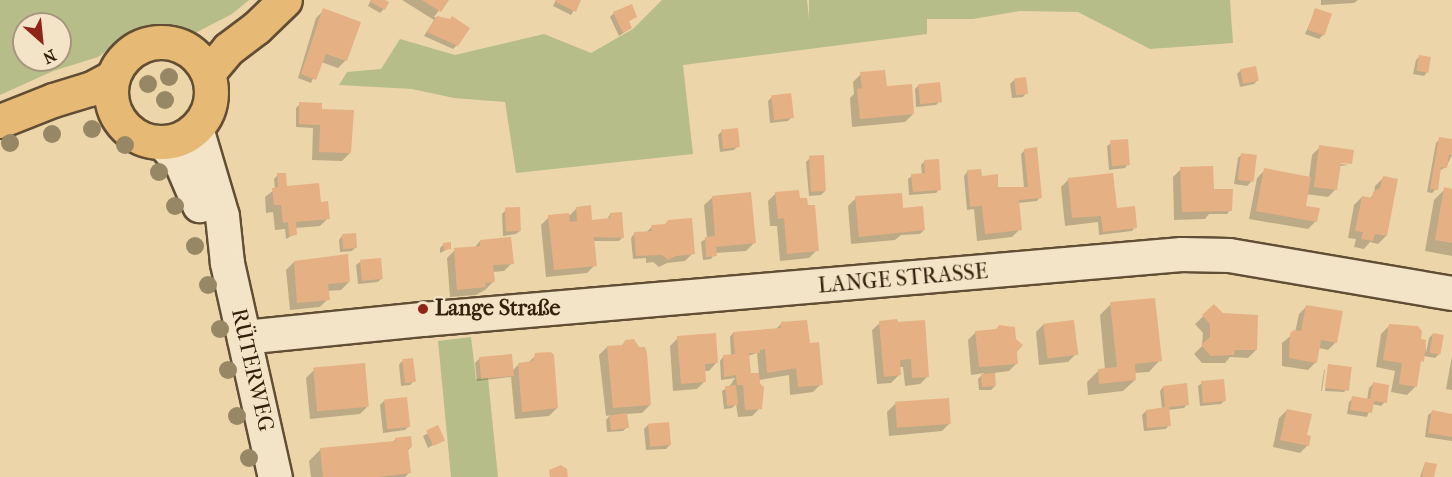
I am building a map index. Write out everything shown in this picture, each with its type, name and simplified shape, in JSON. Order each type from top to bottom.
[{"type":"main road","points":[[199,61],[260,0]]},
{"type":"main road","points":[[199,61],[228,49],[256,28],[285,0]]},
{"type":"main road","points":[[154,42],[172,42],[199,61],[212,92],[207,112],[196,128],[180,138],[162,142],[143,139],[127,129],[116,114],[111,96],[113,77],[122,60],[136,48],[154,42]]},
{"type":"main road","points":[[0,124],[53,100],[90,89],[113,77]]},
{"type":"main road","points":[[0,124],[90,112],[116,114]]},
{"type":"street","name":"RÜTERWEG","points":[[196,128],[222,216],[227,263],[275,477]]},
{"type":"street","name":"RÜTERWEG","points":[[162,142],[181,163],[206,222],[227,263]]},
{"type":"street","name":"LANGE STRASSE","points":[[244,338],[422,319],[1181,254],[1229,255],[1452,294]]},
{"type":"green space","points":[[0,0],[249,0],[232,14],[195,33],[156,26],[120,41],[98,57],[72,65],[72,12],[12,12],[12,72],[51,72],[0,95]]},
{"type":"green space","points":[[662,0],[807,0],[809,19],[809,0],[1230,0],[1233,43],[1150,49],[1078,12],[1020,11],[973,19],[927,19],[927,34],[683,65],[693,154],[516,173],[505,102],[454,98],[412,89],[339,85],[347,72],[381,69],[400,39],[455,55],[544,34],[591,53],[633,29]]},
{"type":"green space","points":[[471,337],[476,379],[488,378],[498,477],[451,477],[438,341]]},
{"type":"building","points":[[372,0],[389,2],[385,10],[371,2]]},
{"type":"building","points":[[422,0],[449,0],[441,12]]},
{"type":"building","points":[[557,0],[581,0],[576,12],[556,2]]},
{"type":"building","points":[[632,4],[637,17],[629,21],[632,28],[623,33],[613,12]]},
{"type":"building","points":[[323,8],[361,22],[347,61],[326,54],[316,80],[301,74]]},
{"type":"building","points":[[1315,8],[1332,14],[1325,36],[1308,30]]},
{"type":"building","points":[[437,16],[450,19],[452,16],[470,28],[458,46],[427,32]]},
{"type":"building","points":[[1419,55],[1431,57],[1428,73],[1416,71]]},
{"type":"building","points":[[1256,66],[1259,81],[1243,84],[1240,69]]},
{"type":"building","points":[[885,70],[887,86],[912,84],[914,114],[860,119],[857,89],[862,88],[860,72]]},
{"type":"building","points":[[1026,77],[1028,94],[1016,95],[1014,78]]},
{"type":"building","points":[[940,82],[942,102],[920,104],[918,84]]},
{"type":"building","points":[[791,93],[794,118],[774,120],[771,95]]},
{"type":"building","points":[[299,102],[322,103],[322,109],[354,110],[351,153],[319,152],[320,125],[299,124]]},
{"type":"building","points":[[738,128],[740,147],[723,149],[721,130]]},
{"type":"building","points":[[1439,137],[1452,139],[1452,155],[1449,155],[1447,168],[1441,167],[1438,190],[1430,189]]},
{"type":"building","points":[[1128,139],[1130,165],[1112,166],[1110,140]]},
{"type":"building","points":[[1319,145],[1354,150],[1352,164],[1341,163],[1337,190],[1314,187]]},
{"type":"building","points":[[1037,147],[1042,198],[1019,200],[1022,230],[985,234],[982,206],[970,207],[967,170],[981,169],[982,176],[998,174],[998,187],[1028,187],[1024,149]]},
{"type":"building","points":[[1241,153],[1257,155],[1254,182],[1238,180]]},
{"type":"building","points":[[824,155],[826,191],[811,192],[809,156]]},
{"type":"building","points":[[939,159],[941,190],[913,192],[911,174],[925,173],[924,160]]},
{"type":"building","points":[[1213,166],[1214,189],[1233,189],[1232,211],[1182,212],[1180,167]]},
{"type":"building","points":[[1264,168],[1311,177],[1306,206],[1320,208],[1317,222],[1256,211]]},
{"type":"building","points":[[277,173],[286,173],[287,186],[319,183],[321,202],[328,201],[330,219],[296,222],[297,235],[289,236],[288,222],[283,223],[281,205],[274,205],[272,188],[278,187]]},
{"type":"building","points":[[1113,173],[1117,208],[1135,206],[1137,228],[1103,232],[1101,216],[1072,218],[1068,178]]},
{"type":"building","points":[[1383,176],[1398,179],[1387,236],[1375,234],[1373,241],[1361,239],[1363,232],[1355,231],[1362,196],[1372,198],[1373,192],[1380,188]]},
{"type":"building","points":[[1444,187],[1452,189],[1452,243],[1435,240]]},
{"type":"building","points":[[799,190],[800,198],[807,198],[808,205],[815,205],[819,251],[787,254],[784,218],[778,219],[775,192]]},
{"type":"building","points":[[751,192],[756,243],[716,247],[717,256],[706,257],[705,237],[715,236],[712,196]]},
{"type":"building","points":[[902,193],[903,208],[923,206],[925,230],[859,237],[855,196]]},
{"type":"building","points":[[591,205],[592,220],[610,218],[610,213],[622,212],[624,238],[594,237],[597,266],[554,270],[548,215],[569,213],[570,222],[577,221],[576,207]]},
{"type":"building","points":[[520,207],[521,231],[506,232],[505,208]]},
{"type":"building","points":[[692,218],[695,254],[676,256],[668,260],[662,255],[636,256],[634,232],[652,231],[651,225],[665,224],[668,220]]},
{"type":"building","points":[[356,233],[357,248],[343,249],[342,234]]},
{"type":"building","points":[[511,237],[514,264],[493,265],[495,282],[485,283],[486,287],[457,290],[454,248],[480,246],[480,240]]},
{"type":"building","points":[[451,242],[451,249],[444,250],[443,243]]},
{"type":"building","points":[[348,254],[350,282],[328,284],[330,300],[297,303],[294,261]]},
{"type":"building","points":[[381,258],[383,279],[362,281],[360,260]]},
{"type":"building","points":[[1155,298],[1162,361],[1135,364],[1136,380],[1099,384],[1098,369],[1117,367],[1110,302]]},
{"type":"building","points":[[1214,304],[1223,313],[1258,315],[1257,350],[1235,350],[1234,355],[1211,356],[1201,345],[1210,337],[1210,324],[1202,315]]},
{"type":"building","points":[[1306,305],[1343,311],[1337,343],[1321,340],[1317,363],[1289,358],[1290,333],[1294,330],[1301,331]]},
{"type":"building","points":[[897,319],[898,322],[925,320],[929,377],[912,378],[911,359],[900,360],[901,375],[884,377],[879,321]]},
{"type":"building","points":[[807,320],[810,343],[819,342],[823,385],[798,387],[796,368],[767,373],[765,349],[760,350],[760,353],[749,353],[751,373],[759,373],[760,384],[764,387],[762,409],[745,410],[743,385],[737,385],[736,375],[724,377],[723,355],[735,354],[733,332],[781,328],[781,322]]},
{"type":"building","points":[[1074,320],[1078,355],[1047,359],[1043,324]]},
{"type":"building","points":[[1389,324],[1418,326],[1422,331],[1421,339],[1426,340],[1424,362],[1421,361],[1417,387],[1399,384],[1402,363],[1383,360]]},
{"type":"building","points":[[999,325],[1015,327],[1016,339],[1023,345],[1017,352],[1018,364],[979,367],[975,331],[996,329]]},
{"type":"building","points":[[716,333],[718,363],[705,364],[706,382],[681,384],[677,336]]},
{"type":"building","points":[[1433,333],[1444,335],[1440,355],[1430,353]]},
{"type":"building","points":[[634,339],[639,347],[645,347],[647,353],[651,405],[613,408],[607,346],[623,345],[625,340]]},
{"type":"building","points":[[551,352],[554,355],[558,408],[522,412],[518,363],[533,361],[535,353]]},
{"type":"building","points":[[512,354],[514,376],[481,379],[479,357]]},
{"type":"building","points":[[413,358],[416,382],[405,383],[402,359]]},
{"type":"building","points":[[365,363],[369,407],[317,411],[313,368]]},
{"type":"building","points":[[1328,364],[1352,367],[1349,391],[1325,388]]},
{"type":"building","points":[[995,373],[996,386],[982,387],[981,374]]},
{"type":"building","points":[[1224,379],[1226,401],[1203,403],[1201,381]]},
{"type":"building","points":[[1373,382],[1389,385],[1387,403],[1374,401],[1372,413],[1350,410],[1352,396],[1370,399]]},
{"type":"building","points":[[1187,383],[1189,405],[1169,407],[1171,426],[1147,428],[1146,410],[1165,407],[1163,386]]},
{"type":"building","points":[[736,385],[738,405],[727,406],[725,386]]},
{"type":"building","points":[[407,397],[410,427],[387,429],[384,399]]},
{"type":"building","points":[[949,398],[951,424],[897,428],[895,402]]},
{"type":"building","points":[[1287,409],[1312,414],[1307,435],[1311,436],[1309,446],[1280,440]]},
{"type":"building","points":[[1432,410],[1452,414],[1452,437],[1428,433]]},
{"type":"building","points":[[627,413],[629,428],[611,430],[609,416]]},
{"type":"building","points":[[669,422],[671,445],[650,447],[648,424]]},
{"type":"building","points":[[438,425],[445,440],[433,446],[426,430]]},
{"type":"building","points":[[411,436],[412,447],[408,448],[411,473],[378,477],[323,477],[320,448],[395,441],[395,438]]},
{"type":"building","points":[[1425,462],[1437,464],[1434,477],[1422,477]]},
{"type":"building","points":[[561,465],[567,469],[568,477],[550,477],[549,470]]},
{"type":"place","name":"Lange Straße","points":[[423,309]]}]
